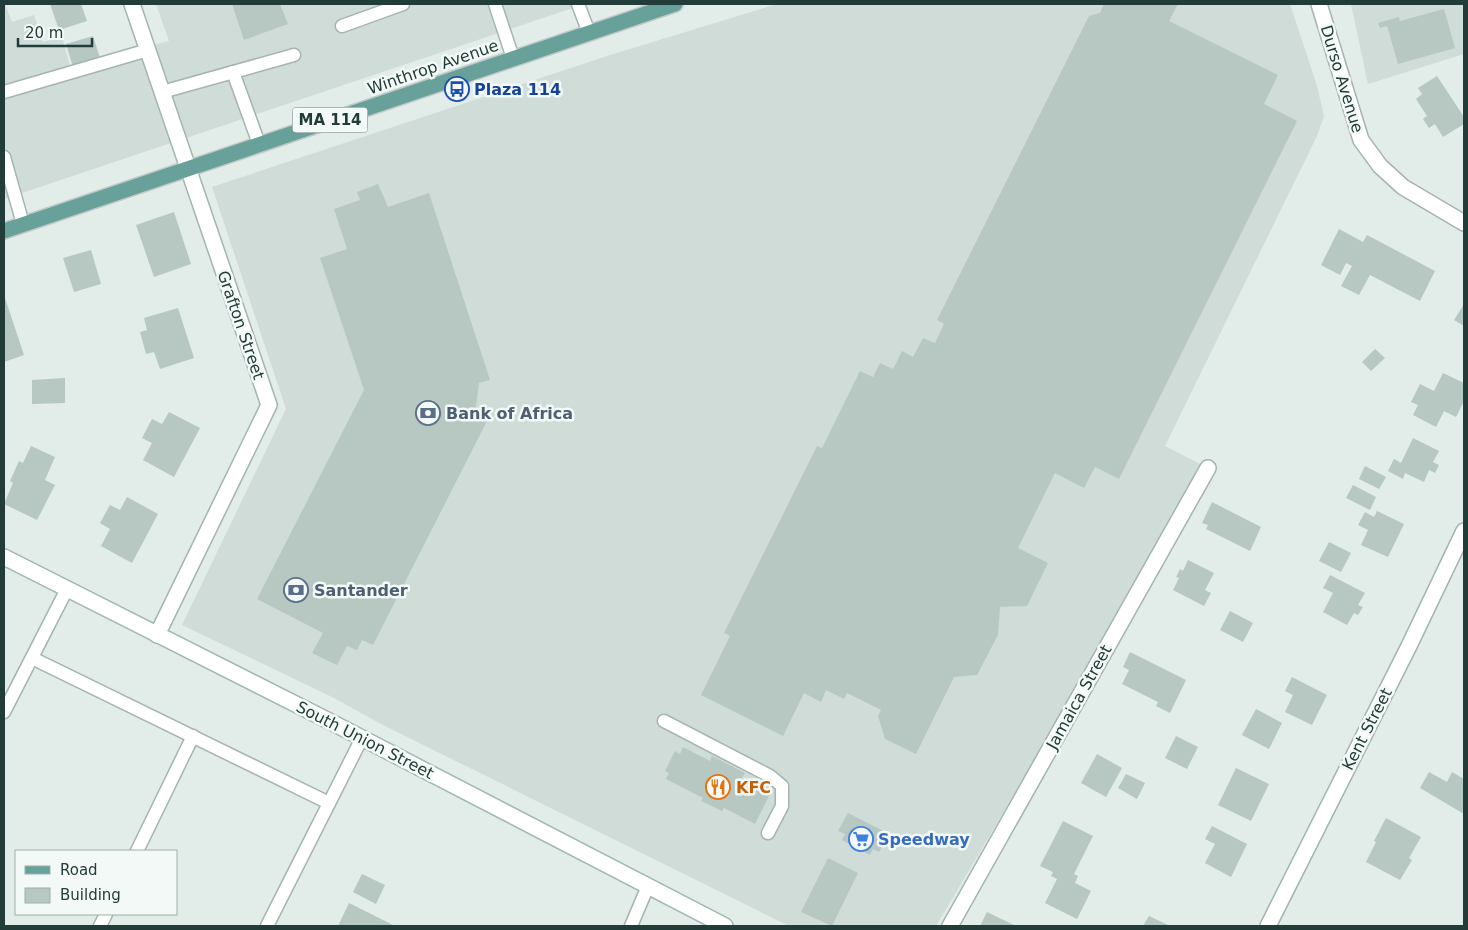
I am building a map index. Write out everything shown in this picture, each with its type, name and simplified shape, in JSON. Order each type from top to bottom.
[{"type":"main road","name":"Winthrop Avenue","points":[[4,231],[675,4]]},
{"type":"street","name":"Grafton Street","points":[[132,4],[269,405],[157,635]]},
{"type":"street","name":"Durso Avenue","points":[[1319,4],[1361,140],[1380,166],[1402,187],[1464,222]]},
{"type":"street","name":"Jamaica Street","points":[[950,926],[1208,468]]},
{"type":"street","name":"Kent Street","points":[[1268,926],[1464,531]]},
{"type":"street","name":"South Union Street","points":[[4,557],[362,738],[725,926]]},
{"type":"lane","points":[[342,26],[403,4]]},
{"type":"lane","points":[[495,4],[513,58]]},
{"type":"lane","points":[[578,4],[589,32]]},
{"type":"lane","points":[[4,92],[148,50]]},
{"type":"lane","points":[[162,92],[294,55]]},
{"type":"lane","points":[[233,72],[259,144]]},
{"type":"lane","points":[[4,157],[23,224]]},
{"type":"lane","points":[[4,712],[67,589]]},
{"type":"lane","points":[[32,658],[329,803]]},
{"type":"lane","points":[[664,721],[770,776],[782,786],[782,806],[768,833]]},
{"type":"lane","points":[[137,850],[193,736]]},
{"type":"lane","points":[[267,926],[362,738]]},
{"type":"lane","points":[[632,926],[648,886]]},
{"type":"shaded area","points":[[4,4],[12,22],[34,15],[43,42],[62,37],[71,70],[122,53],[169,41],[156,4],[585,4],[4,199]]},
{"type":"shaded area","points":[[777,4],[1290,4],[1317,86],[1324,116],[1317,136],[1165,446],[1208,468],[936,926],[789,926],[383,725],[332,697],[182,625],[286,409],[212,187],[607,56]]},
{"type":"shaded area","points":[[1351,4],[1464,4],[1464,54],[1368,84]]},
{"type":"building","points":[[50,4],[81,4],[87,21],[59,30]]},
{"type":"building","points":[[232,4],[280,4],[288,24],[244,40]]},
{"type":"building","points":[[1104,4],[1178,4],[1169,21],[1278,75],[1264,104],[1297,121],[1119,479],[1095,467],[1084,488],[1055,473],[1018,548],[1048,563],[1027,606],[1000,607],[998,635],[977,675],[954,677],[916,754],[885,739],[878,716],[881,710],[847,693],[844,699],[826,690],[821,702],[804,693],[783,736],[701,695],[730,636],[724,633],[817,446],[822,448],[860,371],[873,377],[880,363],[893,369],[902,351],[913,357],[923,338],[935,343],[944,324],[937,320],[1089,16],[1100,13]]},
{"type":"building","points":[[1444,9],[1455,48],[1398,64],[1387,26],[1380,28],[1378,23],[1399,17],[1400,21]]},
{"type":"building","points":[[93,36],[100,58],[73,67],[66,44]]},
{"type":"building","points":[[1437,76],[1464,117],[1464,124],[1443,137],[1435,124],[1429,128],[1423,119],[1427,116],[1416,99],[1422,94],[1418,88]]},
{"type":"building","points":[[378,184],[388,207],[429,193],[490,380],[479,383],[475,414],[487,421],[373,645],[362,640],[357,650],[347,646],[337,665],[312,653],[323,633],[257,599],[364,390],[320,258],[347,249],[334,209],[360,200],[357,192]]},
{"type":"building","points":[[174,212],[191,264],[154,277],[136,225]]},
{"type":"building","points":[[1339,229],[1363,242],[1367,235],[1435,271],[1420,301],[1370,275],[1359,295],[1341,286],[1352,266],[1346,263],[1340,275],[1321,265]]},
{"type":"building","points":[[91,250],[101,284],[74,292],[63,258]]},
{"type":"building","points":[[4,295],[24,355],[4,362]]},
{"type":"building","points":[[1464,304],[1464,326],[1454,320]]},
{"type":"building","points":[[178,308],[194,358],[160,369],[154,352],[146,354],[140,332],[147,330],[144,318]]},
{"type":"building","points":[[1375,349],[1385,358],[1371,371],[1362,362]]},
{"type":"building","points":[[1443,373],[1464,383],[1464,401],[1456,417],[1444,411],[1436,427],[1413,415],[1418,405],[1411,402],[1420,384],[1434,391]]},
{"type":"building","points":[[65,378],[65,403],[32,404],[32,380]]},
{"type":"building","points":[[169,412],[200,428],[174,477],[143,460],[152,443],[142,438],[152,419],[162,424]]},
{"type":"building","points":[[1413,438],[1439,451],[1433,462],[1439,465],[1435,473],[1429,470],[1424,482],[1405,473],[1403,479],[1388,471],[1394,459],[1401,463]]},
{"type":"building","points":[[31,446],[55,457],[45,480],[55,485],[37,520],[4,504],[13,483],[10,481],[19,461],[23,463]]},
{"type":"building","points":[[1365,466],[1386,477],[1379,489],[1359,479]]},
{"type":"building","points":[[1353,485],[1376,497],[1370,510],[1346,498]]},
{"type":"building","points":[[127,497],[158,514],[132,563],[101,546],[110,529],[100,523],[110,505],[120,510]]},
{"type":"building","points":[[1212,502],[1261,527],[1250,551],[1206,529],[1208,525],[1202,523]]},
{"type":"building","points":[[1377,511],[1404,524],[1388,557],[1361,545],[1368,530],[1358,525],[1365,512],[1374,517]]},
{"type":"building","points":[[1329,542],[1351,553],[1341,572],[1319,561]]},
{"type":"building","points":[[1188,560],[1214,573],[1205,590],[1211,593],[1204,606],[1173,590],[1179,578],[1176,577],[1180,569],[1183,571]]},
{"type":"building","points":[[1330,575],[1365,593],[1358,605],[1363,607],[1358,615],[1354,613],[1347,625],[1323,612],[1333,593],[1323,588]]},
{"type":"building","points":[[1230,611],[1253,623],[1243,642],[1220,630]]},
{"type":"building","points":[[1130,652],[1186,680],[1170,713],[1156,706],[1158,702],[1122,684],[1129,670],[1123,667]]},
{"type":"building","points":[[1292,677],[1327,695],[1312,725],[1285,712],[1293,695],[1285,691]]},
{"type":"building","points":[[1256,709],[1282,723],[1269,749],[1242,735]]},
{"type":"building","points":[[1176,736],[1198,747],[1187,769],[1165,758]]},
{"type":"building","name":"KFC","points":[[683,747],[710,761],[712,756],[745,773],[741,779],[770,794],[755,824],[724,808],[722,811],[701,801],[703,798],[666,779],[669,773],[665,771],[675,751],[680,754]]},
{"type":"building","points":[[1097,754],[1122,768],[1106,797],[1081,783]]},
{"type":"building","points":[[1236,768],[1269,784],[1251,821],[1218,805]]},
{"type":"building","points":[[1429,772],[1447,782],[1452,772],[1464,779],[1464,814],[1420,788]]},
{"type":"building","points":[[1126,774],[1145,783],[1137,799],[1118,788]]},
{"type":"building","points":[[848,813],[889,834],[879,852],[873,849],[870,855],[842,840],[845,834],[838,831]]},
{"type":"building","points":[[1386,818],[1421,837],[1409,858],[1412,860],[1400,880],[1366,862]]},
{"type":"building","points":[[1063,821],[1093,836],[1074,874],[1078,876],[1075,883],[1091,891],[1077,919],[1045,903],[1057,879],[1051,876],[1053,872],[1040,866]]},
{"type":"building","points":[[1212,826],[1247,844],[1231,877],[1205,863],[1215,844],[1205,839]]},
{"type":"building","points":[[828,858],[858,873],[832,926],[801,912]]},
{"type":"building","points":[[362,874],[385,885],[376,904],[353,892]]},
{"type":"building","points":[[349,903],[395,926],[338,926]]},
{"type":"building","points":[[987,912],[1016,926],[980,926]]},
{"type":"building","points":[[1149,916],[1170,926],[1143,926]]},
{"type":"place","name":"Plaza 114","points":[[457,89]]},
{"type":"place","name":"Bank of Africa","points":[[428,413]]},
{"type":"place","name":"Santander","points":[[296,590]]},
{"type":"place","name":"KFC","points":[[718,787]]},
{"type":"place","name":"Speedway","points":[[861,839]]}]
